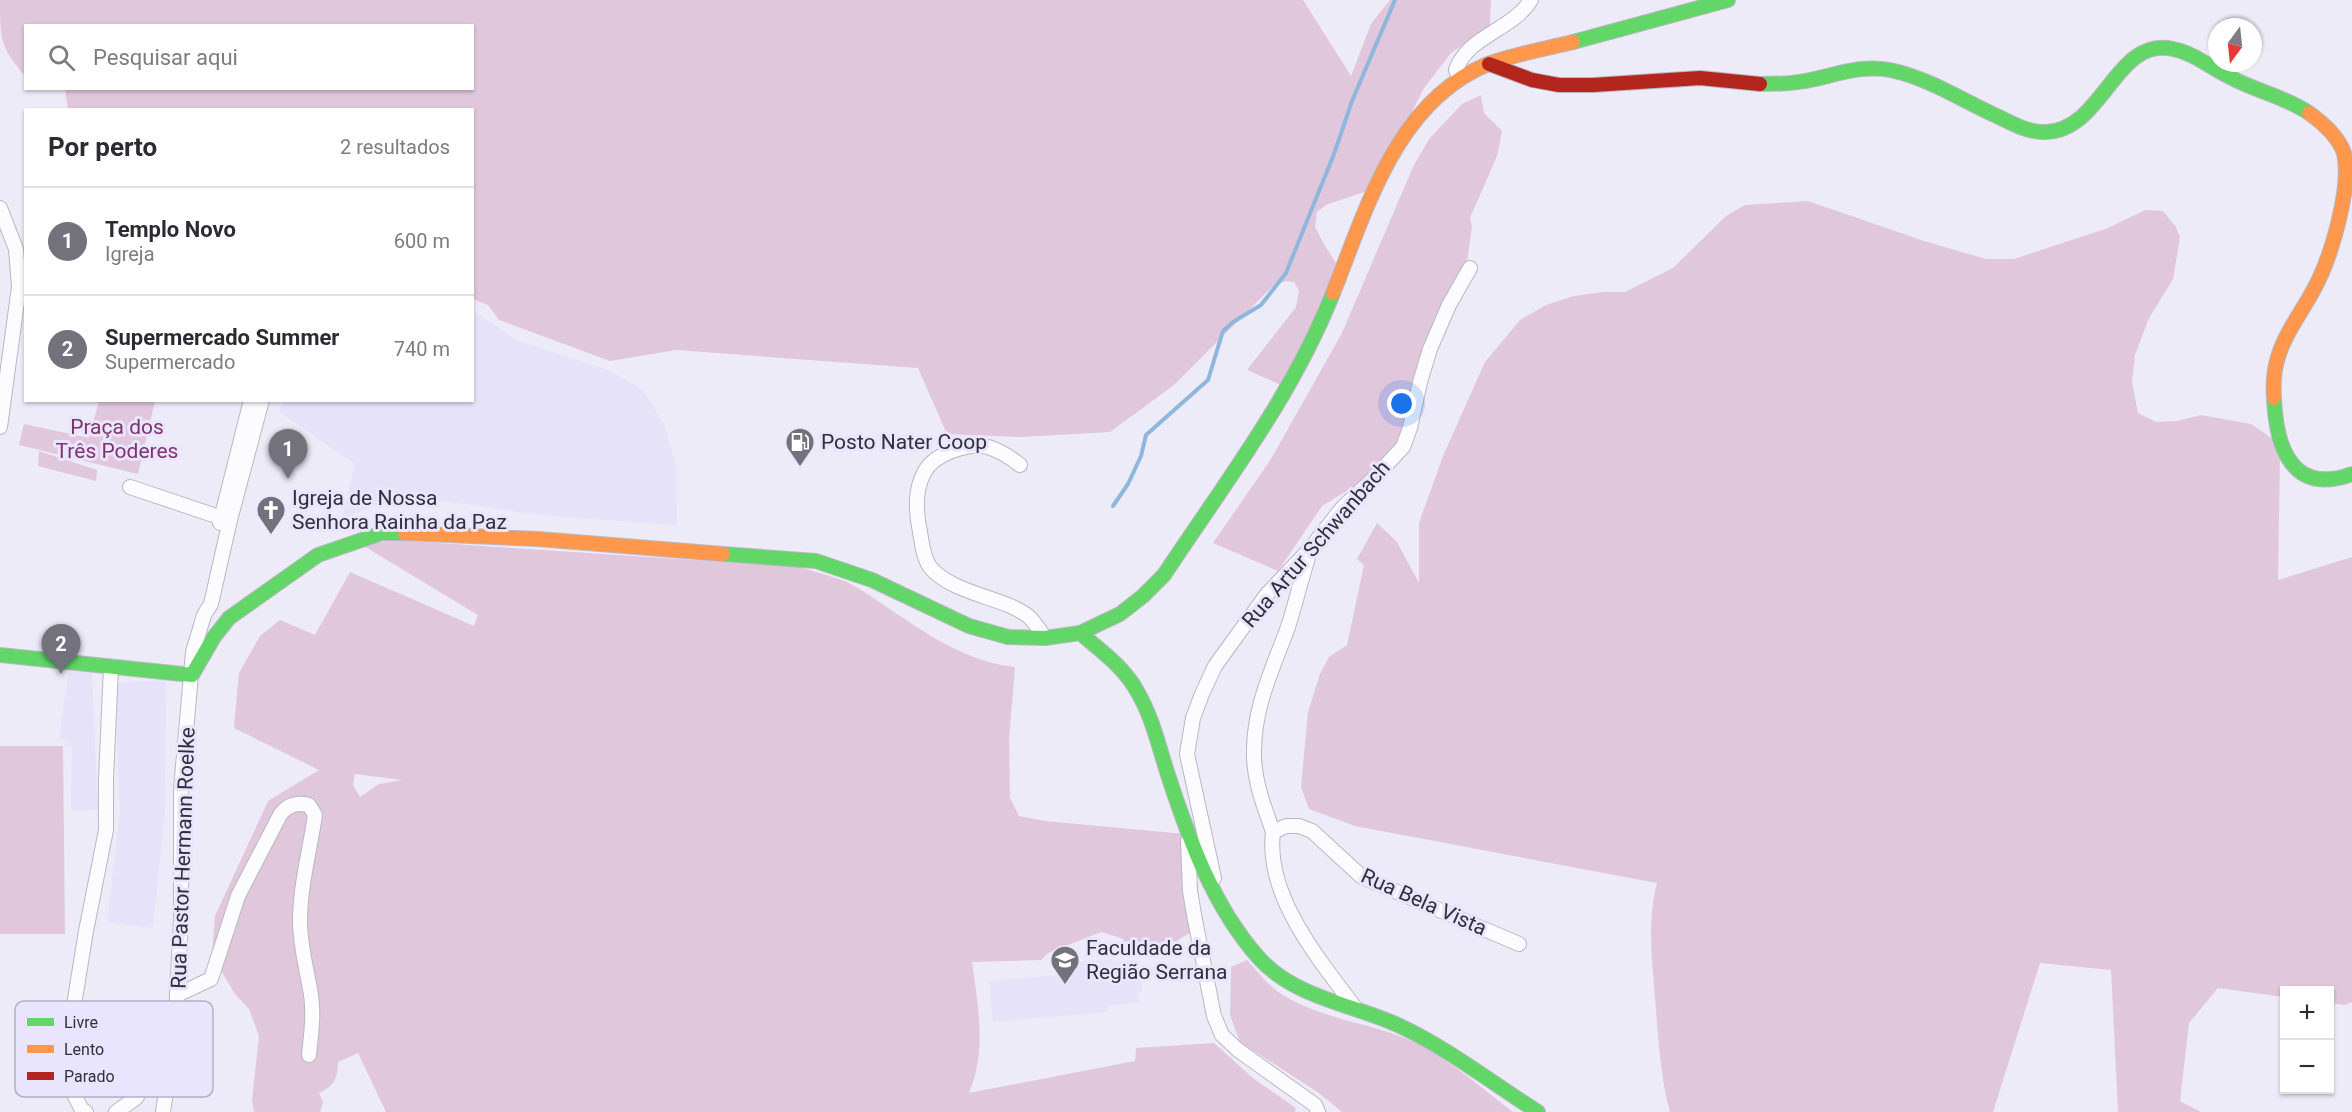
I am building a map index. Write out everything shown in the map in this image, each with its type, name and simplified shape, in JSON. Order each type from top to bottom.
[{"type":"main road","points":[[0,655],[192,675],[214,637],[229,618],[318,555],[382,533],[538,539],[816,561],[872,580],[969,626],[1008,637],[1045,638],[1080,633],[1120,614],[1164,575],[1283,395],[1320,325],[1371,198],[1398,144],[1416,118],[1434,98],[1460,79],[1489,64],[1728,0]]},
{"type":"main road","points":[[1489,64],[1521,76],[1557,85],[1698,78],[1774,84],[1811,81],[1859,69],[1874,68],[1927,83],[2019,126],[2045,133],[2073,125],[2097,103],[2127,62],[2140,51],[2160,47],[2189,54],[2231,78],[2295,103],[2315,116],[2339,144],[2347,163],[2346,186],[2331,257],[2277,360],[2274,406],[2277,430],[2286,458],[2297,470],[2322,481],[2335,481],[2352,474]]},
{"type":"main road","points":[[1080,633],[1125,674],[1138,692],[1162,755],[1188,835],[1235,925],[1261,960],[1289,982],[1318,997],[1398,1025],[1450,1054],[1538,1112]]},
{"type":"street","points":[[1460,79],[1456,70],[1461,57],[1526,9],[1531,0]]},
{"type":"street","points":[[0,208],[16,249],[19,269],[19,346],[0,427]]},
{"type":"street","name":"Rua Artur Schwanbach","points":[[1217,894],[1187,754],[1193,718],[1215,666],[1267,594],[1310,549],[1343,507],[1402,447],[1410,428],[1430,349],[1449,305],[1470,268]]},
{"type":"street","points":[[245,446],[251,402]]},
{"type":"street","points":[[245,446],[261,402]]},
{"type":"street","name":"Rua Pastor Hermann Roelke","points":[[177,1001],[181,919],[181,789],[193,652],[204,615],[211,604],[226,519],[245,446]]},
{"type":"street","points":[[1020,465],[1005,453],[987,447],[968,447],[938,458],[924,472],[920,482],[917,493],[917,519],[923,552],[930,567],[964,589],[1029,616],[1045,638]]},
{"type":"street","points":[[130,487],[226,519]]},
{"type":"street","points":[[1310,549],[1288,626],[1265,683],[1256,723],[1254,752],[1257,782],[1273,832],[1272,859],[1281,888],[1299,929],[1357,1010]]},
{"type":"street","points":[[75,1001],[106,830],[111,667]]},
{"type":"street","points":[[177,995],[211,979],[238,896],[280,815],[290,806],[300,803],[309,805],[315,815],[300,922],[311,997],[312,1029],[309,1055]]},
{"type":"street","name":"Rua Bela Vista","points":[[1273,832],[1286,826],[1299,826],[1312,831],[1362,877],[1519,944]]},
{"type":"street","points":[[1188,835],[1192,900],[1214,1016],[1222,1035],[1238,1050],[1314,1105],[1318,1112]]},
{"type":"street","points":[[75,1097],[82,1110],[86,1112]]},
{"type":"street","points":[[116,1112],[137,1097]]},
{"type":"street","name":"Rua Pastor Hermann Roelke","points":[[163,1112],[165,1097]]},
{"type":"shaded area","points":[[474,311],[518,341],[608,370],[643,390],[664,425],[676,466],[677,525],[539,515],[438,500],[393,498],[342,519],[355,464],[279,412],[284,402],[474,402]]},
{"type":"shaded area","points":[[69,669],[92,672],[98,810],[71,811],[72,746],[65,746],[65,739],[59,739]]},
{"type":"shaded area","points":[[166,680],[165,812],[153,928],[107,922],[120,814],[115,683]]},
{"type":"shaded area","name":"Faculdade da Região Serrana","points":[[1112,959],[1113,962],[1135,960],[1136,970],[1140,970],[1142,992],[1138,992],[1139,1003],[1107,1005],[1107,1012],[993,1022],[989,981],[1060,975],[1059,963]]},
{"type":"green space","points":[[0,0],[1303,0],[1351,76],[1371,24],[1390,0],[1491,0],[1490,26],[1451,53],[1424,88],[1373,189],[1326,205],[1317,212],[1315,227],[1347,280],[1292,390],[1247,370],[1296,307],[1299,290],[1294,282],[1286,281],[1273,286],[1174,385],[1110,432],[1021,437],[947,434],[918,368],[676,350],[610,361],[499,320],[488,305],[474,299],[474,108],[68,108],[65,90],[474,90],[474,24],[24,24],[24,75],[6,49],[0,24]]},
{"type":"green space","points":[[1481,95],[1484,113],[1502,131],[1497,156],[1470,218],[1472,226],[1467,262],[1457,283],[1442,303],[1428,338],[1415,409],[1386,467],[1322,506],[1278,571],[1213,543],[1271,459],[1342,333],[1413,167],[1429,139],[1462,104]]},
{"type":"green space","points":[[1808,201],[1924,241],[1986,259],[2014,259],[2108,228],[2145,210],[2163,211],[2176,227],[2180,237],[2173,279],[2148,320],[2135,355],[2132,382],[2138,413],[2156,422],[2177,421],[2201,415],[2251,424],[2273,439],[2280,456],[2278,580],[2352,557],[2352,1002],[2345,1005],[2334,1004],[2334,986],[2280,986],[2280,996],[2218,988],[2189,1023],[2180,1101],[2201,1112],[2118,1112],[2111,970],[2040,963],[1993,1112],[1670,1112],[1660,1055],[1652,954],[1651,926],[1657,883],[1355,826],[1309,809],[1301,787],[1308,712],[1320,674],[1329,657],[1347,645],[1364,565],[1357,559],[1377,523],[1397,542],[1419,583],[1419,523],[1443,456],[1485,362],[1520,320],[1546,305],[1574,296],[1625,292],[1673,268],[1726,216],[1745,205]]},
{"type":"green space","name":"Praça dos Três Poderes","points":[[99,402],[155,402],[138,474],[19,445],[24,424],[89,438]]},
{"type":"green space","points":[[39,451],[97,470],[96,481],[38,466]]},
{"type":"green space","points":[[392,540],[800,567],[845,581],[952,648],[993,663],[1015,667],[1009,739],[1010,798],[1019,816],[1045,821],[1185,834],[1191,932],[1157,953],[1139,954],[1121,938],[1101,932],[1048,953],[1041,960],[972,962],[980,1028],[978,1061],[969,1093],[1135,1061],[1136,1048],[1214,1043],[1254,1079],[1296,1108],[1295,1112],[386,1112],[358,1053],[338,1062],[334,1081],[319,1093],[323,1102],[320,1112],[254,1112],[252,1100],[259,1036],[249,1009],[235,994],[212,956],[215,916],[268,801],[319,770],[234,728],[239,673],[260,636],[280,620],[315,635],[350,572],[474,626],[478,615],[362,545]],"holes":[[[355,774],[402,780],[379,784],[360,797],[353,785]]]},
{"type":"green space","points":[[0,746],[63,746],[65,934],[0,934]]},
{"type":"green space","points":[[1247,960],[1268,983],[1283,995],[1315,1010],[1416,1043],[1454,1066],[1513,1112],[1342,1112],[1319,1093],[1240,1042],[1230,1015],[1231,967]]},
{"type":"waterway","points":[[1113,506],[1128,484],[1141,456],[1146,435],[1208,380],[1223,331],[1261,305],[1286,273],[1334,154],[1352,101],[1395,0]]},
{"type":"traffic: fast","points":[[1573,42],[1728,0]]},
{"type":"traffic: fast","points":[[1760,84],[1799,82],[1868,68],[1890,70],[1932,84],[2022,128],[2046,132],[2066,127],[2082,116],[2137,56],[2153,49],[2173,49],[2188,54],[2240,82],[2290,102],[2309,113]]},
{"type":"traffic: fast","points":[[723,554],[816,561],[872,580],[969,626],[1008,637],[1045,638],[1080,633],[1120,614],[1164,575],[1278,403],[1317,331],[1333,293]]},
{"type":"traffic: fast","points":[[2274,398],[2275,416],[2284,449],[2291,463],[2301,473],[2315,478],[2332,479],[2352,474]]},
{"type":"traffic: fast","points":[[0,655],[192,675],[214,637],[229,618],[318,555],[382,533],[405,533]]},
{"type":"traffic: fast","points":[[1080,633],[1119,667],[1137,691],[1151,721],[1168,775],[1204,871],[1228,916],[1258,957],[1273,971],[1306,991],[1382,1018],[1418,1035],[1538,1112]]},
{"type":"traffic: slow","points":[[1333,293],[1373,193],[1389,161],[1407,131],[1430,104],[1456,81],[1488,64],[1519,54],[1573,42]]},
{"type":"traffic: slow","points":[[2274,398],[2274,378],[2278,357],[2285,339],[2320,276],[2333,241],[2343,203],[2346,167],[2344,153],[2330,130],[2309,113]]},
{"type":"traffic: slow","points":[[405,533],[538,539],[723,554]]},
{"type":"traffic: jam","points":[[1489,64],[1532,80],[1559,85],[1700,78],[1760,84]]},
{"type":"place","name":"Posto Nater Coop","points":[[800,468]]},
{"type":"place","name":"Templo Novo","points":[[288,479]]},
{"type":"place","name":"Igreja de Nossa Senhora Rainha da Paz","points":[[271,536]]},
{"type":"place","name":"Supermercado Summer","points":[[61,674]]},
{"type":"place","name":"Faculdade da Região Serrana","points":[[1065,986]]}]
